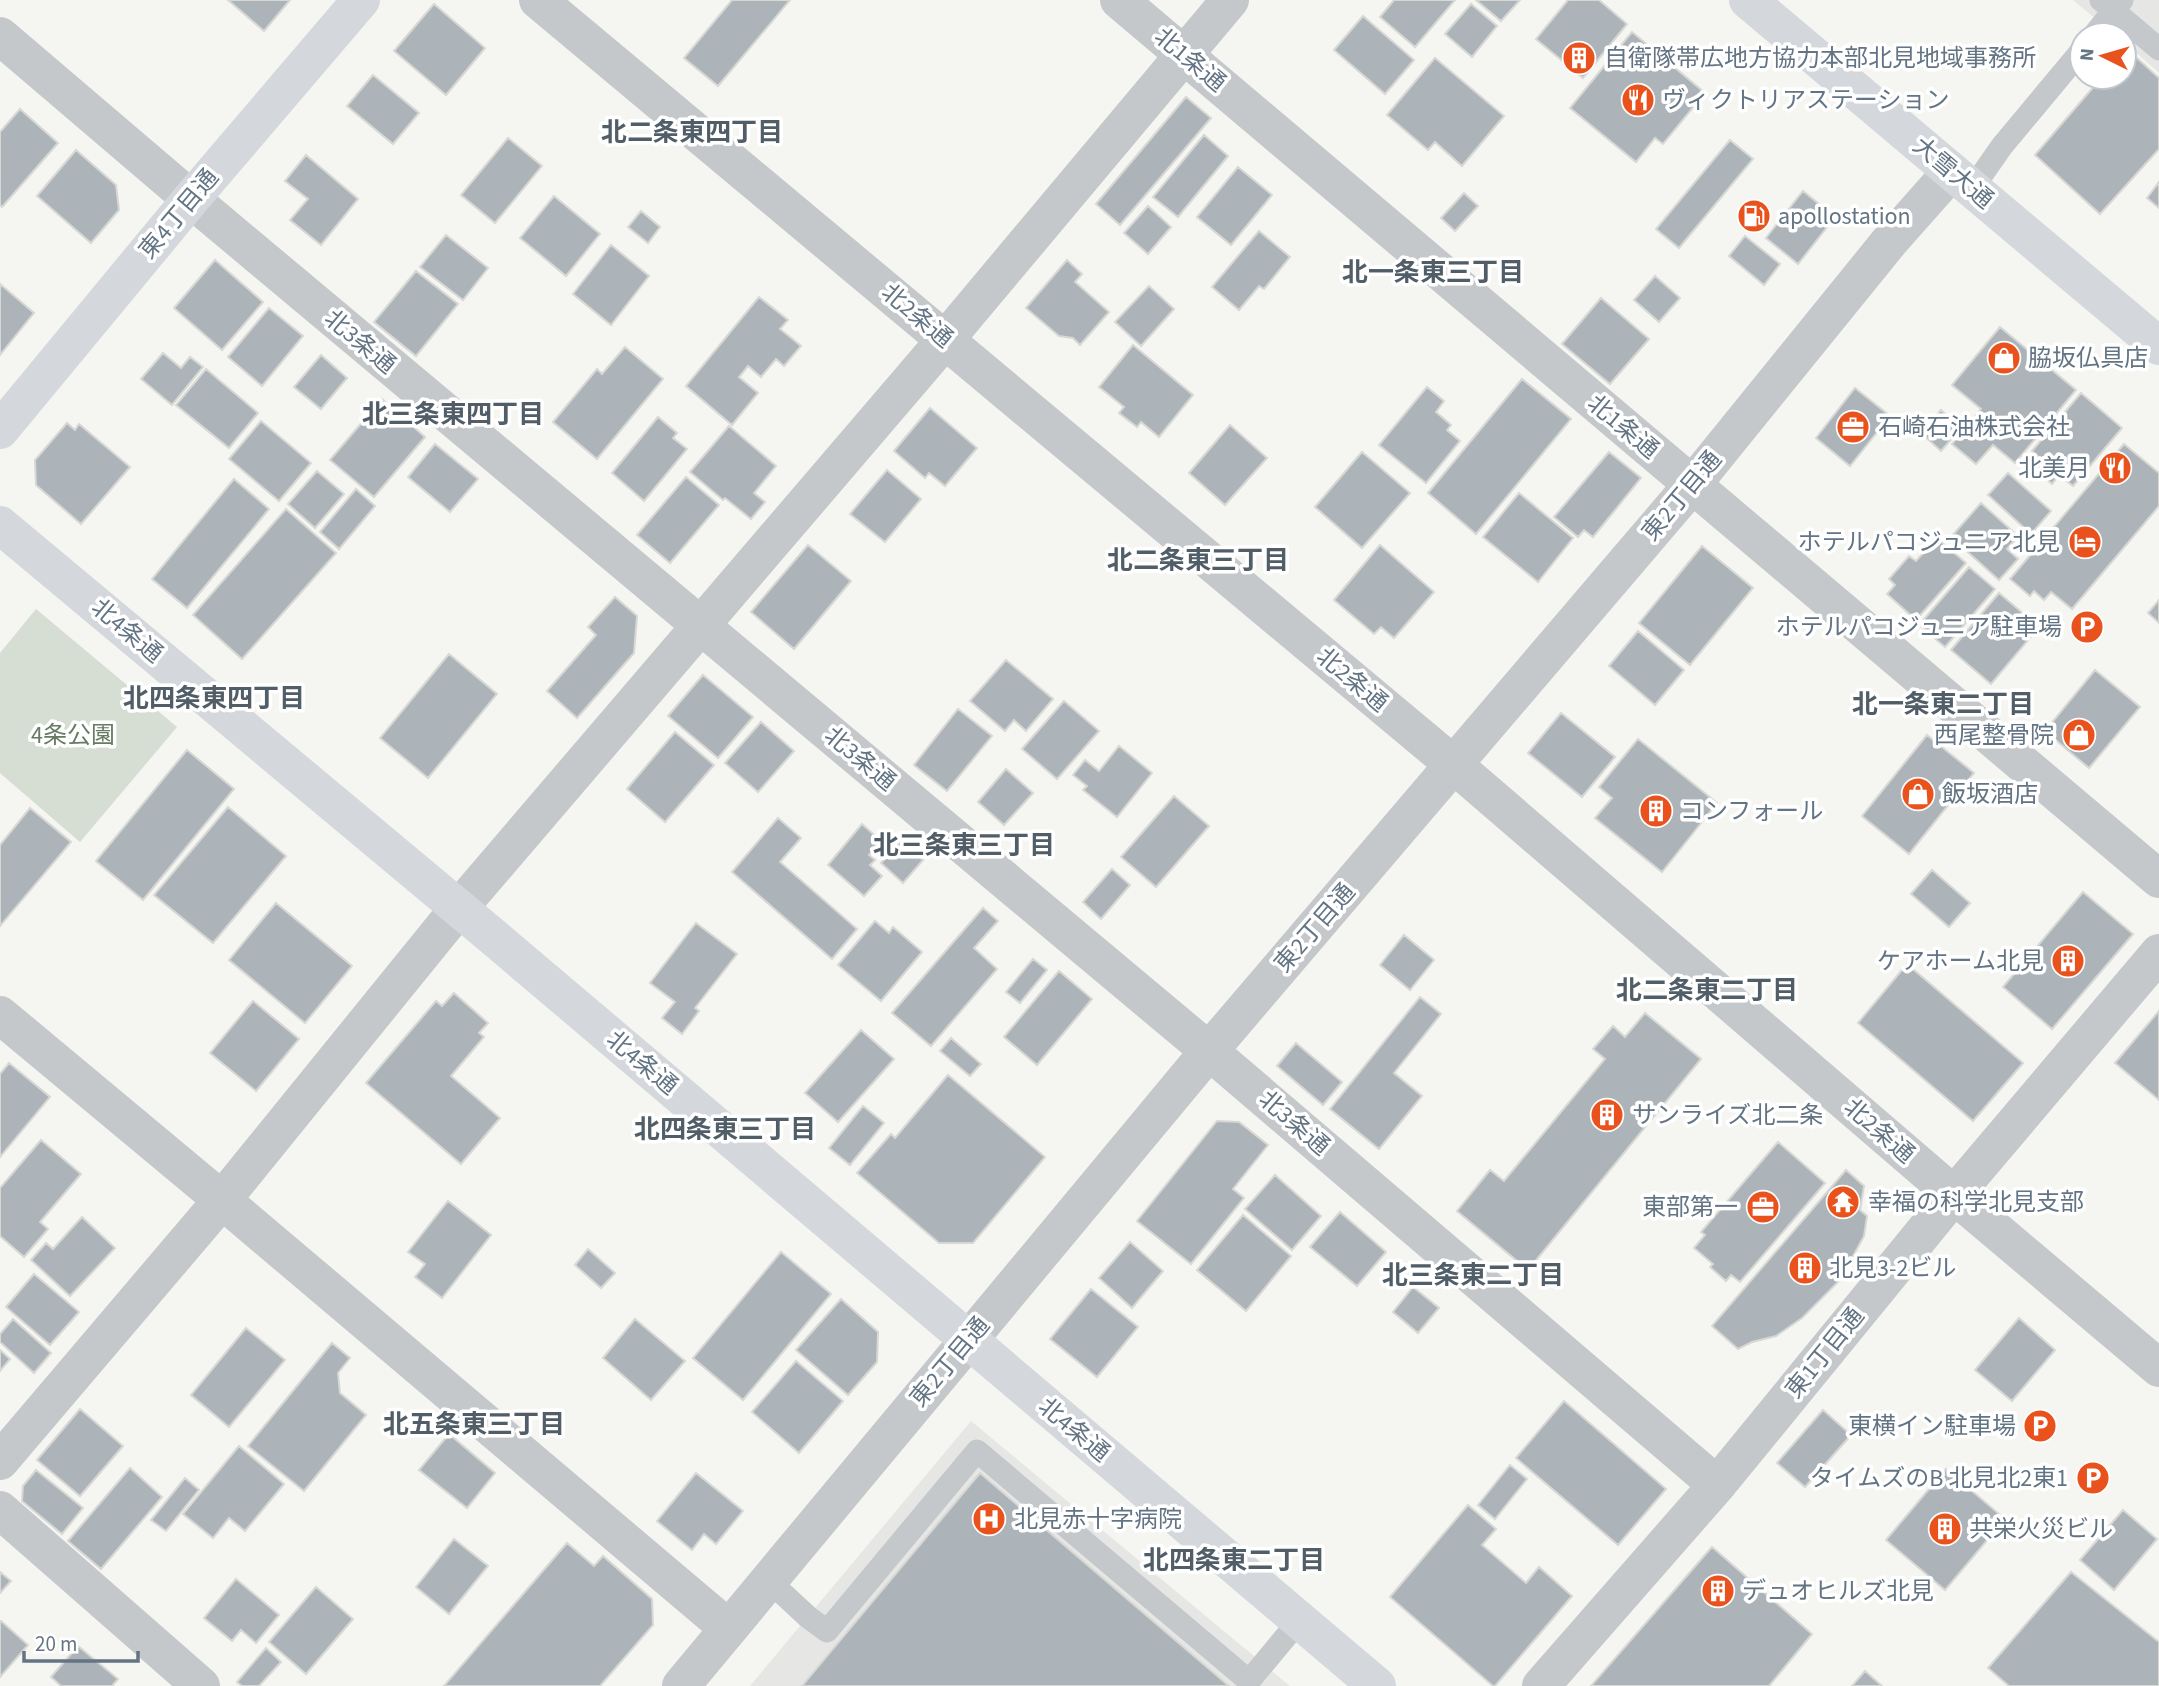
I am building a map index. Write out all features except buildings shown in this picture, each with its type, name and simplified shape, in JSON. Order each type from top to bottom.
[{"type":"main road","name":"東4丁目通","points":[[0,430],[360,0]]},
{"type":"main road","name":"大雪大通","points":[[1748,0],[2159,346]]},
{"type":"main road","name":"北4条通","points":[[0,525],[459,908],[1377,1686]]},
{"type":"street","name":"北2条通","points":[[538,0],[1454,765],[2159,1368]]},
{"type":"street","name":"北1条通","points":[[1119,0],[2159,879]]},
{"type":"street","points":[[0,1461],[222,1200],[459,908],[946,340],[1230,0]]},
{"type":"street","name":"北3条通","points":[[0,36],[191,200],[1209,1051],[1717,1485]]},
{"type":"street","name":"東2丁目通","points":[[681,1686],[1209,1051],[1692,485],[1889,242],[1962,180]]},
{"type":"street","name":"東1丁目通","points":[[1541,1686],[1717,1485],[1954,1195],[2159,953]]},
{"type":"street","points":[[0,1015],[728,1628]]},
{"type":"street","points":[[0,1510],[201,1686]]},
{"type":"lane","points":[[2102,21],[2112,4],[2159,48]]},
{"type":"lane","points":[[1962,180],[2002,146],[2068,67]]},
{"type":"lane","points":[[768,1580],[827,1631],[977,1451],[1249,1681],[1299,1621]]},
{"type":"shaded area","points":[[2073,0],[2159,0],[2159,73],[2138,54],[2138,21],[2098,21]]},
{"type":"shaded area","name":"北見赤十字病院","points":[[971,1421],[1290,1686],[750,1686]]},
{"type":"green space","name":"4条公園","points":[[36,609],[177,727],[80,842],[0,773],[0,653]]},
{"type":"place","name":"自衛隊帯広地方協力本部北見地域事務所","points":[[1579,58]]},
{"type":"place","name":"ヴィクトリアステーション","points":[[1638,100]]},
{"type":"place","name":"apollostation","points":[[1754,216]]},
{"type":"place","name":"脇坂仏具店","points":[[2004,358]]},
{"type":"place","name":"石崎石油株式会社","points":[[1853,427]]},
{"type":"place","name":"北美月","points":[[2115,468]]},
{"type":"place","name":"ホテルパコジュニア北見","points":[[2085,542]]},
{"type":"place","name":"ホテルパコジュニア駐車場","points":[[2087,627]]},
{"type":"place","name":"西尾整骨院","points":[[2079,735]]},
{"type":"place","name":"飯坂酒店","points":[[1918,794]]},
{"type":"place","name":"コンフォール","points":[[1656,811]]},
{"type":"place","name":"ケアホーム北見","points":[[2068,961]]},
{"type":"place","name":"サンライズ北二条","points":[[1607,1115]]},
{"type":"place","name":"幸福の科学北見支部","points":[[1843,1202]]},
{"type":"place","name":"東部第一","points":[[1763,1207]]},
{"type":"place","name":"北見3-2ビル","points":[[1805,1268]]},
{"type":"place","name":"東横イン駐車場","points":[[2040,1426]]},
{"type":"place","name":"タイムズのB 北見北2東1","points":[[2093,1478]]},
{"type":"place","name":"北見赤十字病院","points":[[989,1519]]},
{"type":"place","name":"共栄火災ビル","points":[[1945,1529]]},
{"type":"place","name":"デュオヒルズ北見","points":[[1718,1591]]},
{"type":"district","name":"北二条東四丁目","points":[[692,132]]},
{"type":"district","name":"北一条東三丁目","points":[[1433,272]]},
{"type":"district","name":"北三条東四丁目","points":[[453,414]]},
{"type":"district","name":"北二条東三丁目","points":[[1198,560]]},
{"type":"district","name":"北四条東四丁目","points":[[214,698]]},
{"type":"district","name":"北一条東二丁目","points":[[1943,704]]},
{"type":"district","name":"北三条東三丁目","points":[[964,845]]},
{"type":"district","name":"北二条東二丁目","points":[[1707,990]]},
{"type":"district","name":"北四条東三丁目","points":[[725,1129]]},
{"type":"district","name":"北三条東二丁目","points":[[1473,1275]]},
{"type":"district","name":"北五条東三丁目","points":[[474,1424]]},
{"type":"district","name":"北四条東二丁目","points":[[1234,1560]]}]
